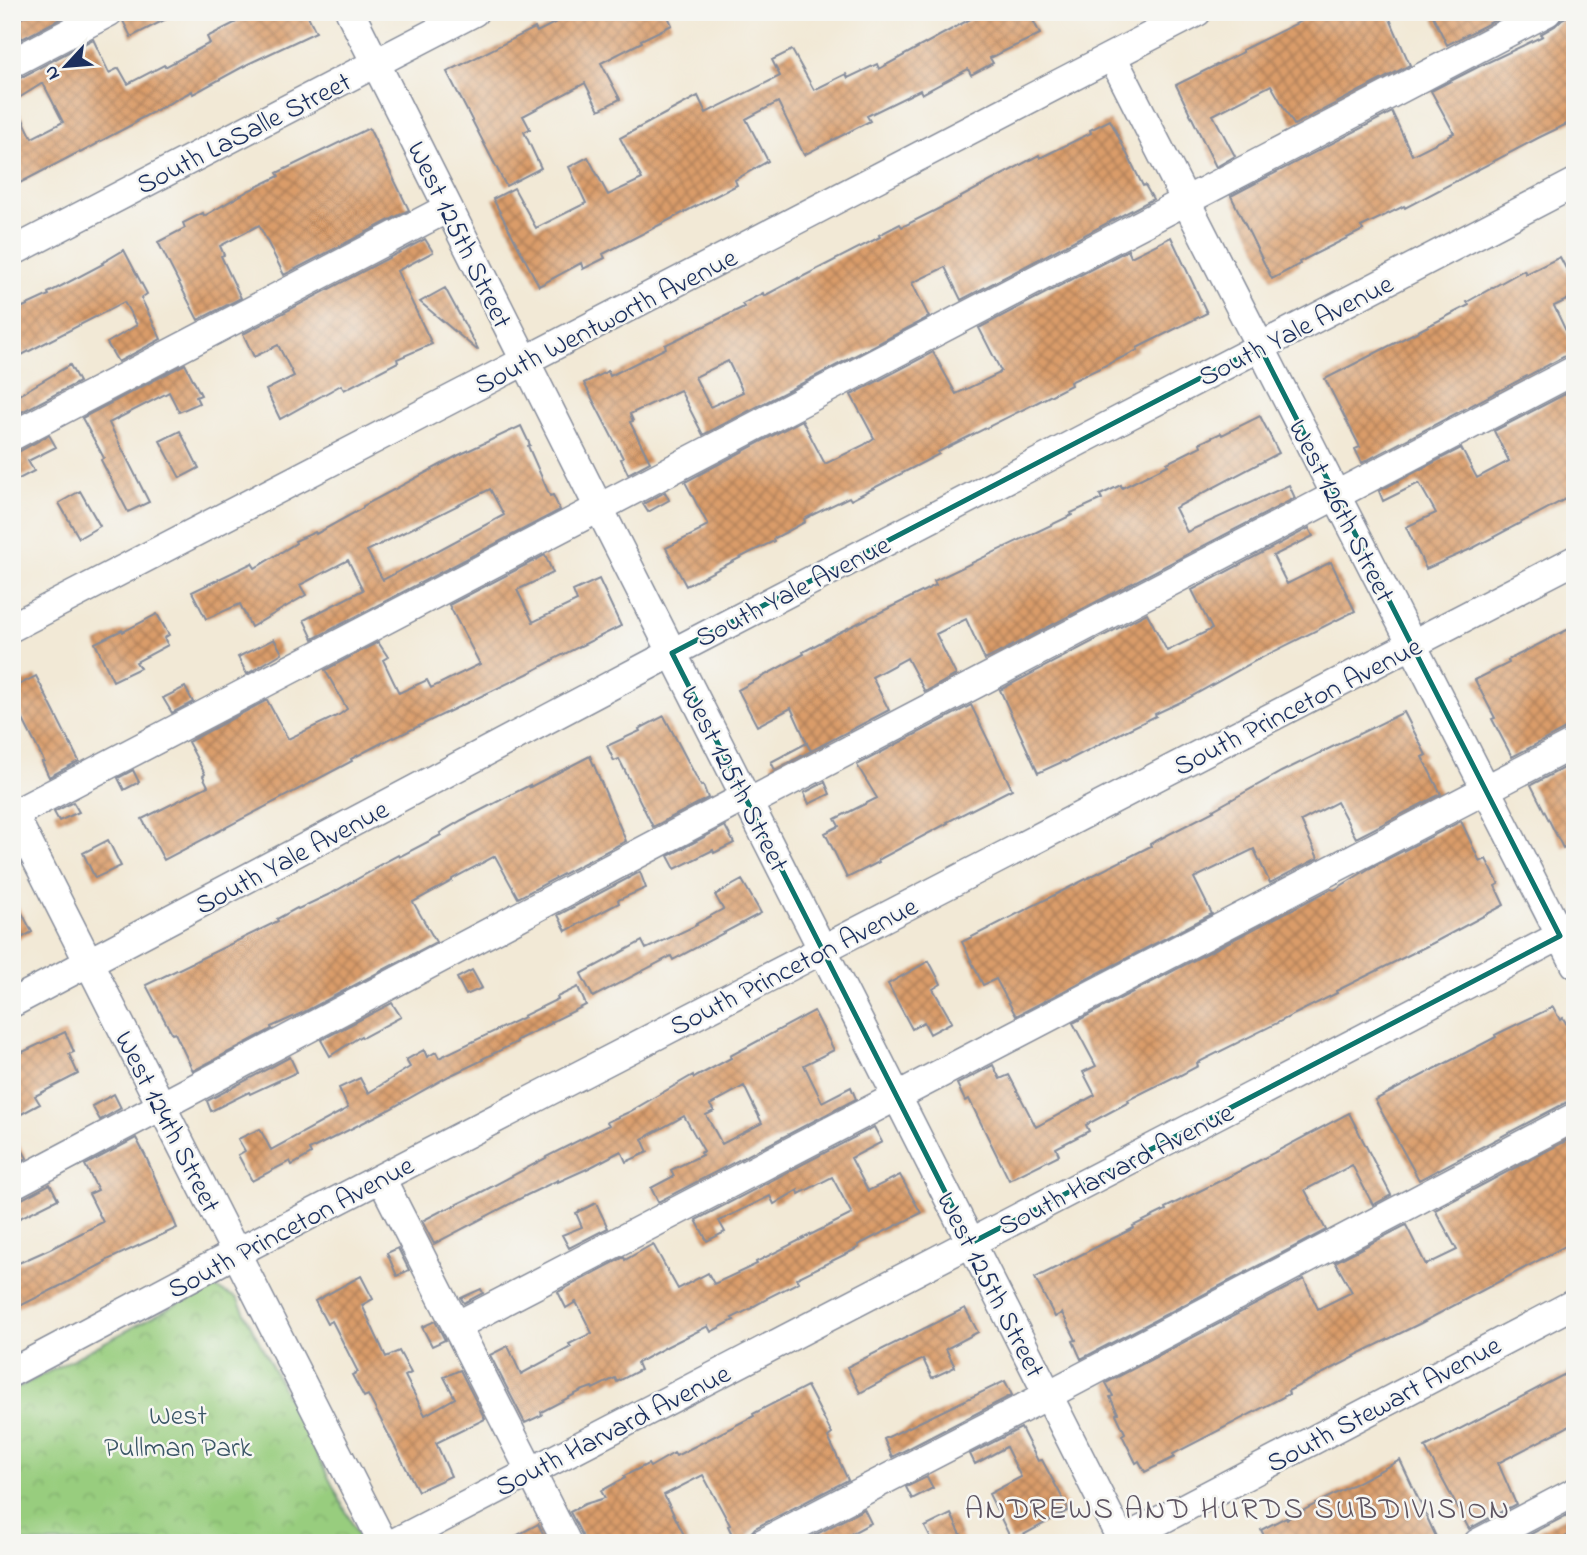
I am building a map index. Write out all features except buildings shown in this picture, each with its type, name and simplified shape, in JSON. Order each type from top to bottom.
[{"type":"street","points":[[12,62],[109,12]]},
{"type":"street","name":"West 125th Street","points":[[350,12],[1121,1542]]},
{"type":"street","name":"South LaSalle Street","points":[[12,252],[474,12]]},
{"type":"street","name":"South Wentworth Avenue","points":[[12,627],[1197,12]]},
{"type":"street","points":[[13,814],[1548,12]]},
{"type":"street","name":"West 126th Street","points":[[1112,56],[1486,790],[1568,932],[1575,964]]},
{"type":"street","name":"South Yale Avenue","points":[[12,1003],[672,653],[1575,183]]},
{"type":"street","points":[[12,436],[448,208]]},
{"type":"street","points":[[12,1185],[1575,370]]},
{"type":"street","name":"South Princeton Avenue","points":[[12,1373],[236,1253],[1575,560]]},
{"type":"street","points":[[456,1326],[1575,743]]},
{"type":"street","name":"West 124th Street","points":[[13,814],[383,1543]]},
{"type":"street","name":"South Harvard Avenue","points":[[394,1543],[1568,932]]},
{"type":"street","points":[[763,1543],[1575,1117]]},
{"type":"street","points":[[381,1178],[567,1543]]},
{"type":"street","name":"South Stewart Avenue","points":[[1121,1542],[1575,1303]]},
{"type":"street","points":[[1478,1543],[1575,1492]]},
{"type":"highlighted area","points":[[1260,347],[1560,936],[971,1243],[672,653]]},
{"type":"green space","name":"West Pullman Park","points":[[211,1286],[237,1298],[362,1543],[12,1543],[12,1391]]},
{"type":"district","name":"ANDREWS AND HURDS SUBDIVISION","points":[[1238,1508]]}]
